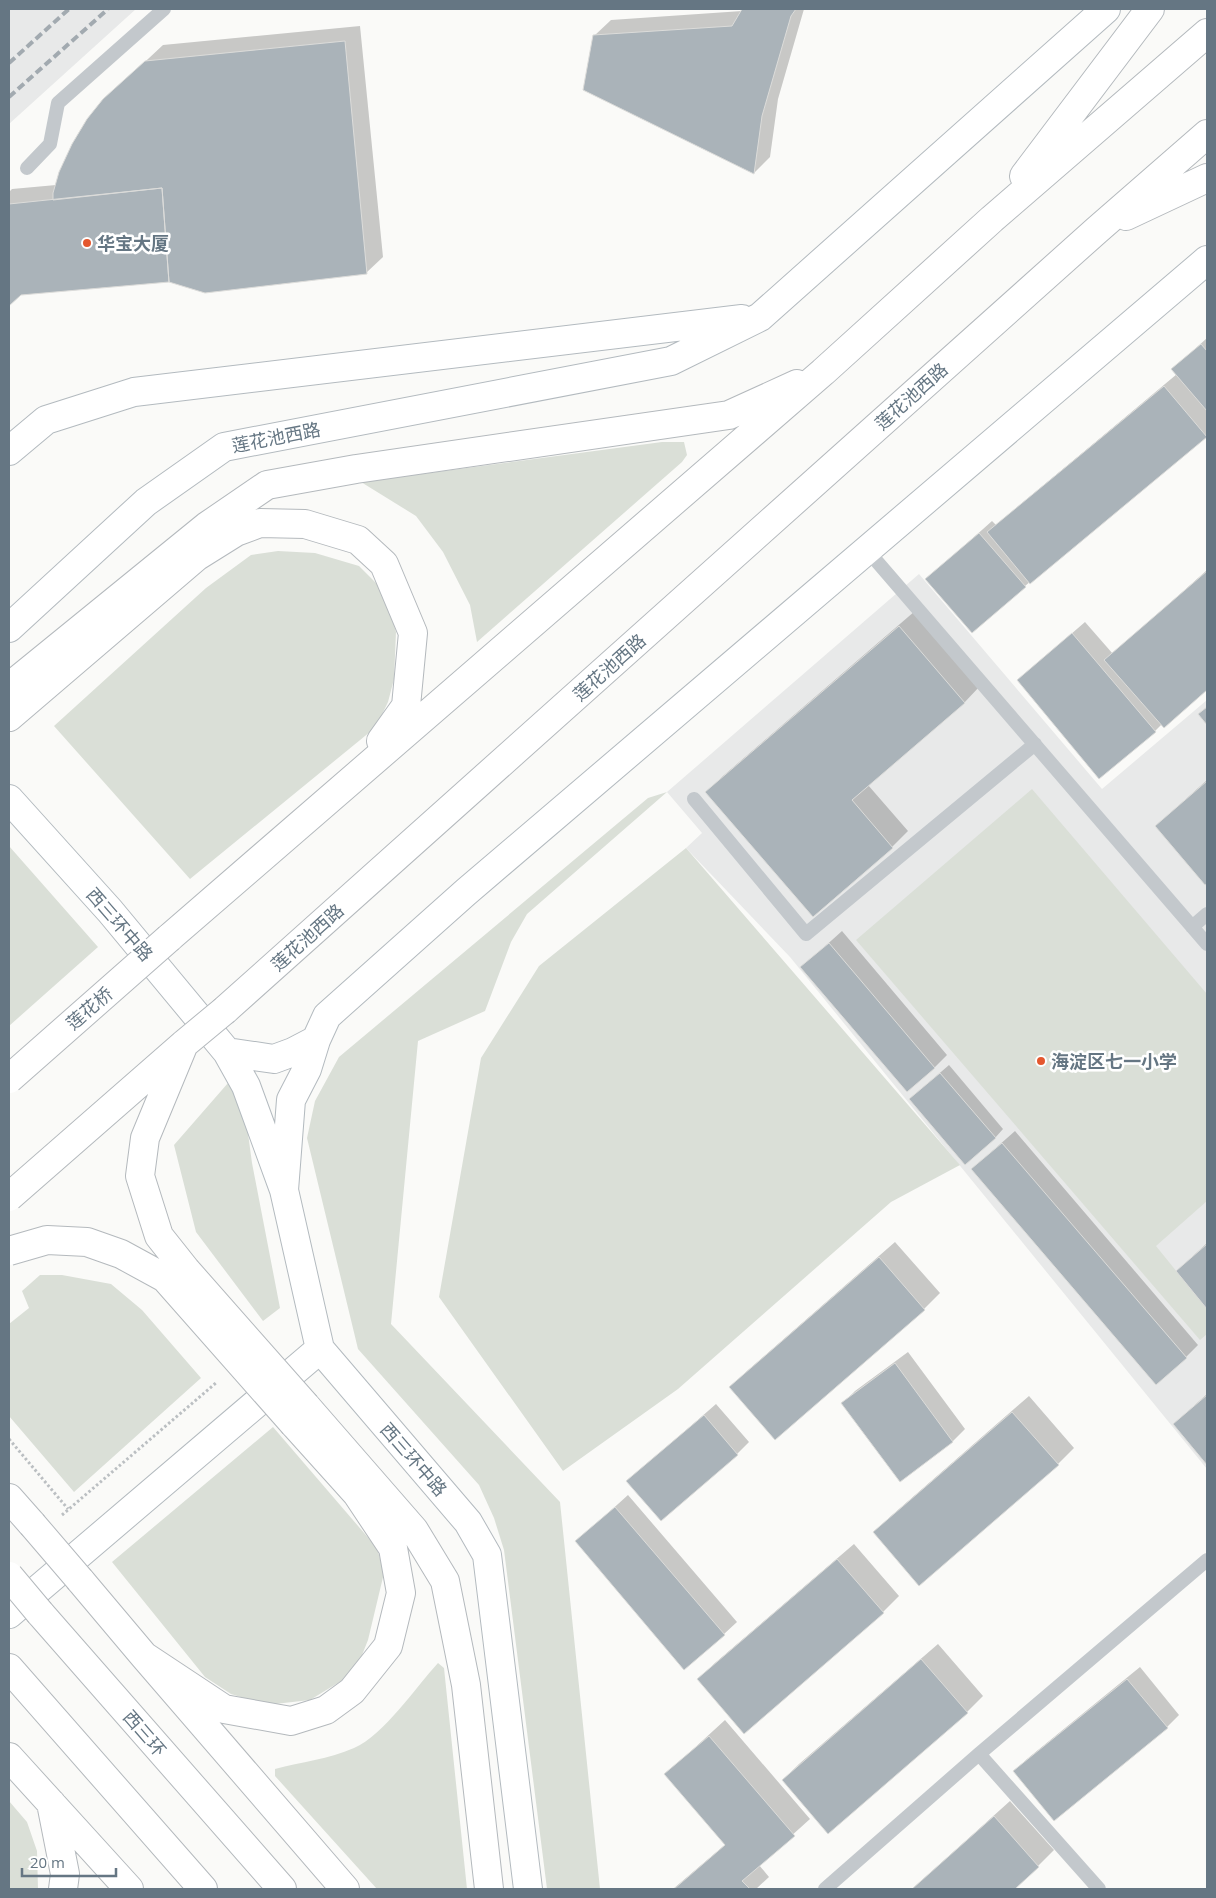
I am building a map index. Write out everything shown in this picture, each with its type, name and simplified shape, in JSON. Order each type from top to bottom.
[{"type":"main road","name":"莲花池西路","points":[[9,628],[146,502],[224,447],[672,361],[760,317],[1106,9]]},
{"type":"main road","points":[[992,219],[1150,9]]},
{"type":"main road","points":[[348,784],[823,372],[992,219],[1207,33]]},
{"type":"main road","name":"莲花池西路","points":[[9,1197],[225,1010],[1097,230],[1207,134]]},
{"type":"main road","points":[[1097,230],[1207,178]]},
{"type":"main road","points":[[284,1190],[291,1100],[307,1069],[316,1040],[327,1016],[466,892],[1207,260]]},
{"type":"main road","points":[[9,450],[46,420],[134,392],[760,317]]},
{"type":"main road","points":[[14,697],[207,526],[267,485],[356,469],[730,414],[823,372]]},
{"type":"main road","points":[[14,697],[196,557],[236,532],[260,523],[305,524],[358,540],[384,564],[413,633],[406,706],[348,784]]},
{"type":"main road","name":"莲花桥","points":[[9,1078],[348,784]]},
{"type":"main road","name":"西三环中路","points":[[9,799],[110,911],[227,1052],[246,1086],[284,1190],[320,1350],[468,1522],[487,1555],[528,1889]]},
{"type":"main road","points":[[227,1052],[274,1059],[316,1040]]},
{"type":"main road","points":[[144,1656],[224,1709],[290,1721],[326,1710],[352,1691],[388,1646],[401,1593],[394,1548],[300,1415],[159,1236],[140,1176],[145,1138],[184,1044]]},
{"type":"main road","points":[[9,1251],[47,1240],[87,1242],[121,1254],[165,1278],[414,1530],[445,1581],[466,1685],[489,1889]]},
{"type":"main road","points":[[9,1614],[320,1350]]},
{"type":"main road","points":[[9,1498],[345,1889]]},
{"type":"main road","name":"西三环","points":[[9,1576],[282,1889]]},
{"type":"main road","points":[[9,1668],[203,1889]]},
{"type":"main road","points":[[9,1757],[129,1889]]},
{"type":"main road","points":[[51,1803],[65,1874],[63,1889]]},
{"type":"lane","points":[[27,168],[50,144],[58,103],[164,9]]},
{"type":"lane","points":[[868,550],[1207,944]]},
{"type":"lane","points":[[694,799],[806,934],[1035,744]]},
{"type":"lane","points":[[1192,927],[1207,914]]},
{"type":"lane","points":[[824,1889],[978,1754],[1207,1560]]},
{"type":"lane","points":[[978,1754],[1099,1889]]},
{"type":"path","points":[[9,1439],[68,1509]]},
{"type":"shaded area","points":[[9,9],[136,9],[9,124]]},
{"type":"shaded area","points":[[662,442],[684,442],[687,455],[682,462],[477,642],[470,605],[443,552],[416,516],[361,482]]},
{"type":"shaded area","points":[[278,551],[315,553],[359,566],[385,592],[396,632],[394,679],[388,702],[376,727],[190,879],[54,726],[206,588],[251,555]]},
{"type":"shaded area","name":"海淀区七一小学","points":[[919,574],[1102,789],[1207,700],[1207,1469],[790,957],[686,848],[702,833],[667,792]]},
{"type":"shaded area","points":[[1032,789],[1207,994],[1207,1201],[1156,1246],[1207,1309],[1207,1334],[1200,1340],[856,940]]},
{"type":"shaded area","points":[[667,792],[527,914],[511,942],[485,1011],[418,1041],[391,1324],[560,1502],[600,1889],[547,1889],[504,1550],[494,1518],[479,1485],[358,1349],[307,1138],[315,1101],[339,1057],[648,798]]},
{"type":"shaded area","points":[[9,846],[98,947],[9,1026]]},
{"type":"shaded area","points":[[686,848],[960,1165],[891,1202],[678,1389],[563,1471],[439,1297],[481,1058],[539,966]]},
{"type":"shaded area","points":[[228,1083],[241,1104],[247,1126],[252,1163],[280,1308],[263,1321],[196,1232],[174,1145]]},
{"type":"shaded area","points":[[40,1275],[62,1275],[111,1284],[142,1310],[201,1378],[74,1492],[9,1416],[9,1324],[29,1308],[22,1291]]},
{"type":"shaded area","points":[[273,1427],[377,1548],[384,1573],[368,1640],[358,1665],[346,1678],[310,1700],[266,1705],[231,1694],[205,1677],[112,1562]]},
{"type":"shaded area","points":[[438,1663],[444,1668],[467,1889],[377,1889],[275,1776],[275,1769],[335,1755],[365,1742],[388,1722]]},
{"type":"shaded area","points":[[9,1801],[27,1822],[37,1851],[38,1889],[9,1889]]},
{"type":"building","points":[[742,9],[796,9],[791,16],[762,116],[754,174],[583,90],[593,35],[732,26]]},
{"type":"building","points":[[345,41],[367,274],[205,293],[169,282],[162,188],[53,200],[59,172],[72,144],[87,119],[103,99],[145,61]]},
{"type":"building","name":"华宝大厦","points":[[162,188],[169,282],[21,295],[9,306],[9,204]]},
{"type":"building","points":[[1201,344],[1207,351],[1207,411],[1171,369]]},
{"type":"building","points":[[1164,386],[1207,437],[1030,584],[987,532]]},
{"type":"building","points":[[979,533],[1026,587],[972,633],[925,579]]},
{"type":"building","points":[[1207,571],[1207,690],[1164,728],[1104,660]]},
{"type":"building","points":[[899,626],[965,703],[852,800],[893,848],[813,917],[705,792]]},
{"type":"building","points":[[1072,633],[1156,732],[1099,779],[1017,680]]},
{"type":"building","points":[[1207,707],[1207,725],[1198,714]]},
{"type":"building","points":[[1207,781],[1207,884],[1205,885],[1155,826]]},
{"type":"building","points":[[829,943],[935,1068],[907,1092],[800,967]]},
{"type":"building","points":[[940,1073],[996,1138],[965,1165],[909,1099]]},
{"type":"building","points":[[1002,1143],[1187,1358],[1156,1385],[971,1169]]},
{"type":"building","points":[[1207,1244],[1207,1309],[1176,1271]]},
{"type":"building","points":[[879,1257],[925,1310],[775,1440],[729,1387]]},
{"type":"building","points":[[895,1363],[953,1442],[900,1482],[841,1403]]},
{"type":"building","points":[[1207,1395],[1207,1465],[1173,1424]]},
{"type":"building","points":[[1012,1412],[1059,1465],[919,1586],[873,1532]]},
{"type":"building","points":[[704,1415],[738,1455],[661,1521],[626,1481]]},
{"type":"building","points":[[615,1507],[725,1635],[684,1670],[575,1541]]},
{"type":"building","points":[[837,1559],[884,1613],[744,1734],[697,1679]]},
{"type":"building","points":[[921,1659],[968,1713],[828,1834],[782,1780]]},
{"type":"building","points":[[1127,1679],[1168,1728],[1054,1821],[1013,1771]]},
{"type":"building","points":[[709,1736],[795,1836],[742,1881],[750,1889],[674,1889],[725,1845],[664,1774]]},
{"type":"building","points":[[994,1816],[1039,1867],[1015,1889],[912,1889]]},
{"type":"railway","points":[[9,63],[69,9]]},
{"type":"railway","points":[[9,97],[108,9]]},
{"type":"place","name":"华宝大厦","points":[[87,243]]},
{"type":"place","name":"海淀区七一小学","points":[[1041,1061]]}]
